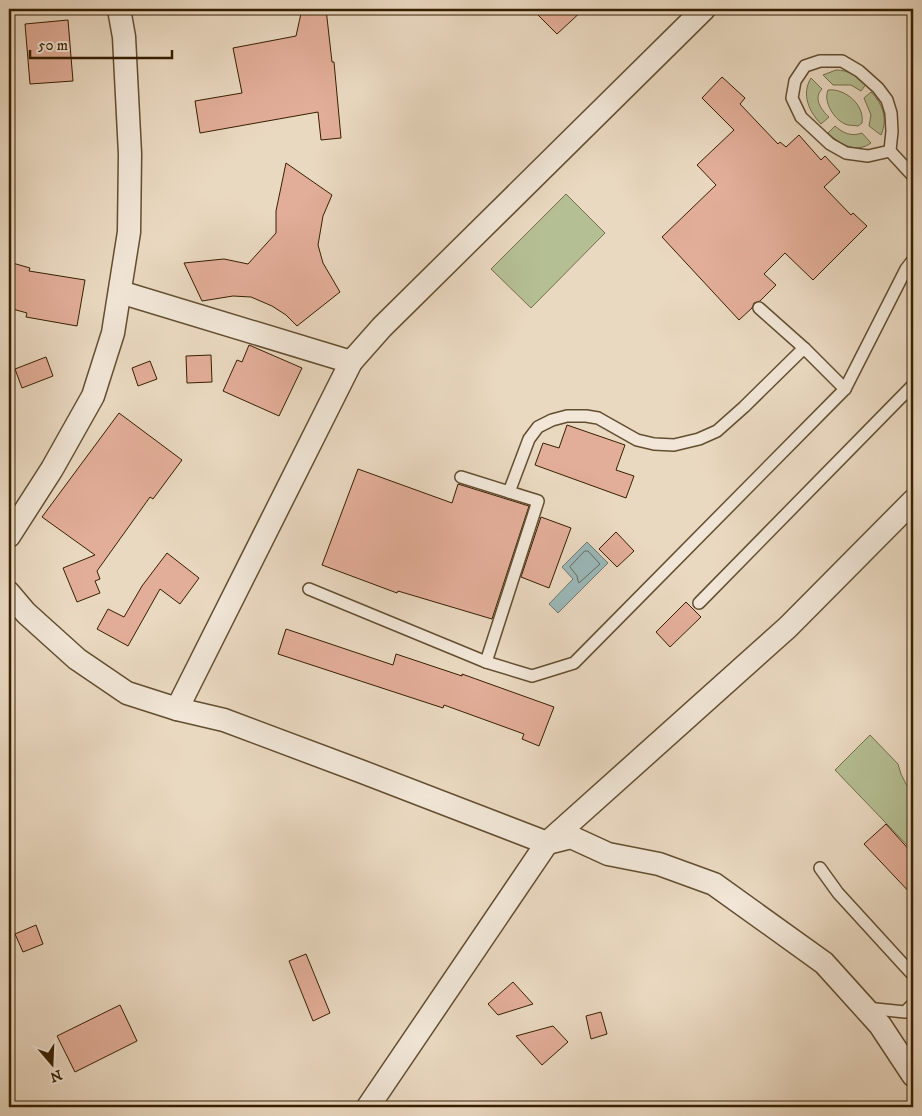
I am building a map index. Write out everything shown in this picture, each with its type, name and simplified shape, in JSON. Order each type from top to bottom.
[{"type":"street","points":[[9,536],[52,469],[93,396],[113,333],[129,232],[130,154],[124,37],[119,9]]},
{"type":"street","points":[[177,709],[351,362],[382,327],[704,9]]},
{"type":"street","points":[[120,292],[351,362]]},
{"type":"street","points":[[368,1107],[547,843],[788,627],[913,502]]},
{"type":"street","points":[[9,593],[26,613],[77,658],[127,694],[177,709],[224,720],[547,843],[571,837],[608,854],[659,864],[714,884],[824,963],[880,1025],[913,1074]]},
{"type":"lane","points":[[890,151],[868,156],[846,153],[830,144],[801,117],[792,98],[795,81],[805,66],[820,61],[842,61],[860,71],[878,88],[887,100],[891,113],[890,151],[913,176]]},
{"type":"lane","points":[[309,589],[486,662],[532,676],[574,663],[845,390],[906,268],[913,260]]},
{"type":"lane","points":[[759,308],[804,348],[845,390]]},
{"type":"lane","points":[[509,492],[529,439],[538,428],[552,420],[567,416],[598,418],[637,440],[654,444],[674,445],[699,439],[717,432],[804,348]]},
{"type":"lane","points":[[699,603],[913,385]]},
{"type":"lane","points":[[461,477],[538,501],[486,662]]},
{"type":"lane","points":[[820,868],[838,893],[913,975]]},
{"type":"lane","points":[[864,1008],[905,1012],[913,1004]]},
{"type":"green space","points":[[836,70],[848,72],[867,83],[861,91],[851,85],[833,85],[823,75]]},
{"type":"green space","points":[[811,78],[822,89],[818,96],[819,104],[829,117],[821,124],[813,114],[808,102],[807,90]]},
{"type":"green space","points":[[828,90],[841,92],[852,99],[860,110],[862,123],[858,126],[841,122],[830,110],[827,100]]},
{"type":"green space","points":[[871,92],[879,102],[883,112],[884,123],[881,135],[869,126],[871,115],[864,98]]},
{"type":"green space","points":[[835,126],[847,134],[862,133],[871,143],[860,148],[843,144],[828,133]]},
{"type":"green space","points":[[566,194],[605,233],[531,308],[491,269]]},
{"type":"green space","points":[[870,735],[898,764],[906,784],[913,793],[913,842],[908,846],[835,770]]},
{"type":"water","points":[[587,542],[608,563],[558,613],[549,604],[573,579],[562,567]]},
{"type":"building","points":[[302,9],[326,9],[332,62],[334,62],[341,138],[321,140],[318,112],[200,133],[195,101],[242,93],[233,48],[296,36]]},
{"type":"building","points":[[532,9],[584,9],[557,34]]},
{"type":"building","points":[[68,20],[73,81],[30,84],[25,24]]},
{"type":"building","points":[[722,77],[745,98],[740,104],[778,144],[780,142],[786,147],[799,135],[821,160],[825,156],[840,172],[824,187],[851,215],[853,213],[867,226],[813,280],[785,253],[764,274],[776,285],[760,301],[754,303],[752,308],[739,320],[662,237],[716,185],[697,165],[734,130],[702,98]]},
{"type":"building","points":[[286,163],[332,195],[323,216],[318,245],[323,263],[340,292],[297,326],[286,315],[272,306],[251,297],[233,296],[202,301],[184,263],[224,259],[248,264],[276,233],[276,211]]},
{"type":"building","points":[[9,262],[30,268],[29,271],[85,280],[77,326],[26,317],[27,313],[9,308]]},
{"type":"building","points":[[249,345],[302,368],[279,416],[223,391],[237,360],[242,362]]},
{"type":"building","points":[[211,355],[212,382],[187,383],[186,356]]},
{"type":"building","points":[[46,357],[53,376],[22,388],[15,369]]},
{"type":"building","points":[[150,361],[157,379],[138,386],[132,368]]},
{"type":"building","points":[[119,413],[182,460],[153,499],[150,497],[97,571],[100,579],[95,581],[100,593],[77,602],[63,568],[95,555],[42,517]]},
{"type":"building","points":[[567,425],[625,445],[616,470],[634,476],[626,498],[535,465],[543,443],[559,448]]},
{"type":"building","points":[[358,469],[452,503],[458,484],[529,506],[492,619],[398,591],[397,593],[322,565]]},
{"type":"building","points":[[541,517],[571,528],[549,588],[521,577]]},
{"type":"building","points":[[616,532],[634,551],[617,567],[599,549]]},
{"type":"building","points":[[167,553],[199,578],[180,604],[160,589],[128,646],[97,629],[108,609],[124,617],[142,586]]},
{"type":"building","points":[[686,602],[701,617],[670,647],[656,632]]},
{"type":"building","points":[[286,629],[393,665],[396,654],[462,676],[462,674],[554,707],[539,746],[522,739],[524,734],[444,705],[443,708],[278,654]]},
{"type":"building","points":[[886,824],[913,854],[913,896],[864,844]]},
{"type":"building","points":[[36,925],[43,944],[23,952],[15,934]]},
{"type":"building","points":[[306,954],[330,1013],[313,1021],[289,961]]},
{"type":"building","points":[[513,982],[533,1004],[498,1015],[488,1004]]},
{"type":"building","points":[[120,1005],[137,1041],[75,1072],[57,1036]]},
{"type":"building","points":[[601,1012],[607,1034],[591,1039],[586,1016]]},
{"type":"building","points":[[553,1026],[568,1042],[542,1065],[516,1036]]}]
